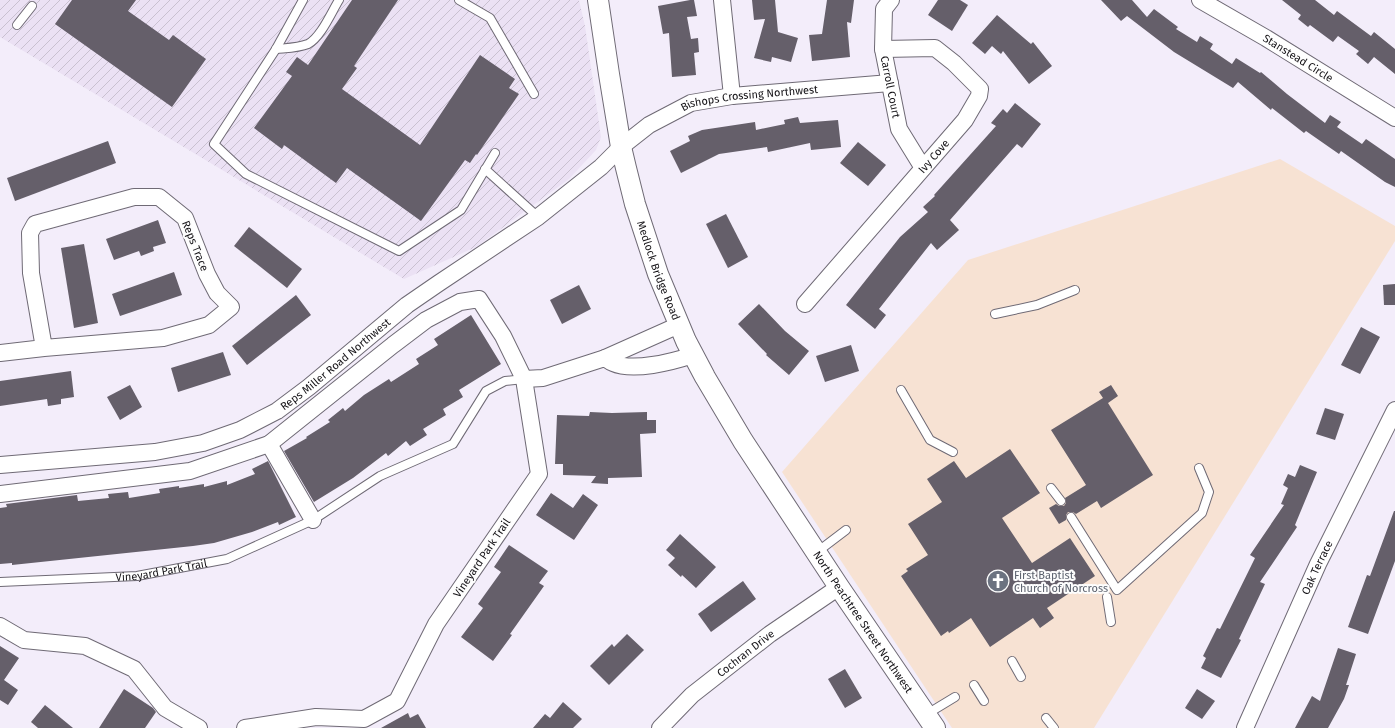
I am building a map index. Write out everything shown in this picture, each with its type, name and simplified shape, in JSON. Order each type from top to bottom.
[{"type":"street","name":"Medlock Bridge Road","points":[[598,0],[621,147],[635,204],[658,274],[693,355],[742,441],[791,515]]},
{"type":"street","points":[[722,0],[732,96]]},
{"type":"street","name":"Carroll Court","points":[[891,0],[884,9],[883,49],[899,128],[923,168]]},
{"type":"street","name":"Stanstead Circle","points":[[1200,0],[1266,38],[1395,118]]},
{"type":"street","name":"Ivy Cove","points":[[805,304],[965,120],[979,96],[980,89],[954,63],[935,48],[883,49]]},
{"type":"street","name":"Bishops Crossing Northwest","points":[[621,147],[649,125],[691,103],[732,96],[890,83]]},
{"type":"street","name":"Reps Miller Road Northwest","points":[[0,465],[155,452],[203,442],[240,430],[277,411],[309,387],[407,305],[538,217],[602,167],[621,147]]},
{"type":"street","name":"Reps Trace","points":[[0,353],[163,338],[208,326],[231,307],[217,294],[207,274],[185,218],[159,197],[134,197],[35,224],[30,233],[31,273],[44,348]]},
{"type":"street","name":"Vineyard Park Trail","points":[[0,494],[190,471],[269,444],[426,320],[460,302],[479,299],[503,336],[524,379],[539,474],[436,624],[397,701],[372,722],[364,719],[316,717],[245,728]]},
{"type":"street","name":"Vineyard Park Trail","points":[[524,379],[543,378],[605,358],[679,325]]},
{"type":"street","points":[[605,358],[613,363],[632,366],[654,365],[693,355]]},
{"type":"street","name":"Oak Terrace","points":[[1245,728],[1318,564],[1395,410]]},
{"type":"street","points":[[269,444],[313,520]]},
{"type":"street","name":"North Peachtree Street Northwest","points":[[791,515],[931,721]]},
{"type":"street","name":"Cochran Drive","points":[[660,728],[692,695],[770,634],[839,587]]},
{"type":"street","points":[[0,626],[24,640],[85,646],[134,670],[165,708],[199,728]]},
{"type":"lane","points":[[303,0],[276,49],[214,144],[246,174],[398,251],[461,210],[495,153]]},
{"type":"lane","points":[[276,49],[301,46],[308,44],[316,38],[339,0]]},
{"type":"lane","points":[[459,0],[490,18],[534,94]]},
{"type":"lane","points":[[17,26],[32,6]]},
{"type":"lane","points":[[485,169],[538,217]]},
{"type":"lane","points":[[995,314],[1037,305],[1075,290]]},
{"type":"lane","name":"Vineyard Park Trail","points":[[0,582],[137,576],[227,559],[313,520],[380,476],[453,444],[486,392],[505,381],[524,379]]},
{"type":"lane","points":[[901,390],[930,440],[954,452]]},
{"type":"lane","points":[[1070,517],[1117,590],[1202,514],[1208,492],[1200,468]]},
{"type":"lane","points":[[1051,488],[1060,501]]},
{"type":"lane","points":[[816,552],[846,530]]},
{"type":"lane","points":[[1107,597],[1111,622]]},
{"type":"lane","points":[[1012,661],[1021,677]]},
{"type":"lane","points":[[974,685],[984,701]]},
{"type":"lane","points":[[931,721],[955,697]]},
{"type":"lane","points":[[1046,718],[1054,728]]},
{"type":"shaded area","points":[[0,0],[579,0],[585,26],[601,137],[596,150],[569,179],[476,247],[404,279],[0,37]]},
{"type":"shaded area","points":[[1280,159],[1395,226],[1395,241],[1094,728],[952,728],[782,472],[968,260]]},
{"type":"building","points":[[72,0],[136,0],[128,11],[169,40],[173,35],[206,59],[172,107],[55,24]]},
{"type":"building","points":[[352,0],[398,0],[354,66],[357,68],[342,89],[420,145],[480,55],[515,79],[509,88],[519,94],[477,155],[476,154],[470,163],[465,160],[421,221],[347,168],[336,183],[284,145],[282,149],[254,128],[292,76],[286,72],[297,57],[308,65]]},
{"type":"building","points":[[694,0],[697,16],[687,17],[691,39],[698,38],[699,52],[694,53],[696,75],[672,77],[669,33],[663,34],[658,6]]},
{"type":"building","points":[[752,0],[775,0],[778,32],[798,38],[791,62],[772,57],[771,62],[754,58],[765,19],[754,20]]},
{"type":"building","points":[[827,0],[854,0],[851,23],[847,22],[850,57],[812,61],[809,35],[822,34]]},
{"type":"building","points":[[938,0],[960,0],[968,5],[952,31],[928,15]]},
{"type":"building","points":[[1101,0],[1132,0],[1147,17],[1154,9],[1178,27],[1176,29],[1197,42],[1200,36],[1213,44],[1210,49],[1232,64],[1236,58],[1260,73],[1261,72],[1325,123],[1330,115],[1341,122],[1337,127],[1362,144],[1366,139],[1395,159],[1395,187],[1385,182],[1341,151],[1339,154],[1306,131],[1304,133],[1272,108],[1271,110],[1238,82],[1233,88],[1174,52],[1127,16],[1121,21]]},
{"type":"building","points":[[1282,0],[1315,0],[1334,15],[1337,11],[1371,36],[1374,32],[1395,49],[1395,74],[1374,57],[1368,64],[1356,54],[1359,51],[1338,36],[1333,42],[1310,25],[1308,27],[1298,19],[1301,15]]},
{"type":"building","points":[[997,15],[1031,44],[1033,42],[1052,66],[1029,84],[1003,51],[1001,54],[992,46],[985,54],[972,43]]},
{"type":"building","points":[[1015,103],[1041,124],[1022,148],[1017,144],[950,220],[959,230],[937,250],[931,243],[879,309],[886,315],[875,329],[846,305],[900,237],[928,212],[923,207],[935,196],[934,195],[996,126],[991,123],[1003,109],[1007,113]]},
{"type":"building","points":[[798,117],[800,123],[838,120],[841,147],[811,150],[810,143],[768,152],[767,147],[719,154],[681,173],[670,151],[690,141],[688,136],[702,130],[755,122],[756,130],[785,124],[784,120]]},
{"type":"building","points":[[108,141],[116,163],[15,201],[7,178]]},
{"type":"building","points":[[858,142],[886,165],[868,186],[840,163]]},
{"type":"building","points":[[726,214],[748,257],[728,268],[706,224]]},
{"type":"building","points":[[158,220],[166,243],[153,247],[154,251],[141,256],[139,251],[114,260],[106,239]]},
{"type":"building","points":[[249,227],[302,269],[287,288],[234,246]]},
{"type":"building","points":[[84,244],[98,323],[74,328],[61,248]]},
{"type":"building","points":[[174,272],[182,295],[120,316],[112,294]]},
{"type":"building","points":[[1395,284],[1395,305],[1384,305],[1383,285]]},
{"type":"building","points":[[579,285],[591,309],[562,324],[550,300]]},
{"type":"building","points":[[296,295],[311,315],[247,365],[232,346]]},
{"type":"building","points":[[759,304],[785,331],[809,351],[789,375],[766,355],[767,354],[738,324]]},
{"type":"building","points":[[471,315],[501,364],[459,390],[463,397],[443,409],[446,415],[423,429],[427,435],[410,446],[406,441],[388,456],[386,453],[353,478],[314,502],[284,451],[307,438],[306,437],[330,422],[328,420],[343,408],[345,411],[364,395],[389,379],[391,382],[419,364],[416,359],[438,345],[434,339]]},
{"type":"building","points":[[1361,327],[1380,337],[1360,374],[1341,365]]},
{"type":"building","points":[[851,345],[859,371],[825,382],[816,356]]},
{"type":"building","points":[[223,352],[231,375],[178,392],[171,368]]},
{"type":"building","points":[[71,371],[74,397],[61,399],[61,404],[48,406],[47,399],[0,406],[0,381]]},
{"type":"building","points":[[130,385],[142,407],[120,420],[107,397]]},
{"type":"building","points":[[1111,385],[1118,396],[1108,403],[1153,475],[1101,508],[1097,501],[1076,514],[1073,512],[1068,512],[1066,515],[1066,520],[1059,524],[1049,508],[1056,504],[1059,506],[1064,506],[1066,503],[1065,498],[1086,485],[1051,430],[1103,398],[1099,392]]},
{"type":"building","points":[[1325,408],[1344,414],[1335,440],[1316,434]]},
{"type":"building","points":[[590,412],[647,412],[647,420],[656,420],[656,433],[640,434],[642,477],[608,478],[608,484],[591,483],[596,476],[563,475],[563,464],[555,464],[557,415],[589,416]]},
{"type":"building","points":[[1010,449],[1040,493],[1002,518],[1032,563],[1070,538],[1095,576],[1047,608],[1054,618],[1040,628],[1033,618],[990,647],[971,618],[949,633],[948,631],[941,636],[901,576],[908,571],[906,569],[928,555],[908,524],[942,502],[927,479],[954,461],[966,478]]},
{"type":"building","points":[[268,461],[296,517],[279,525],[278,522],[252,532],[214,543],[193,546],[12,565],[12,563],[0,564],[0,508],[7,507],[6,504],[77,495],[78,501],[109,498],[108,494],[128,492],[129,498],[160,493],[159,489],[179,486],[179,488],[204,484],[204,487],[227,481],[227,485],[255,474],[252,469]]},
{"type":"building","points":[[1300,465],[1317,472],[1295,525],[1297,527],[1260,582],[1265,584],[1239,639],[1241,640],[1221,678],[1201,668],[1206,658],[1203,656],[1217,628],[1220,629],[1255,558],[1250,555],[1284,505],[1281,504],[1288,488],[1283,485],[1288,474],[1295,477]]},
{"type":"building","points":[[551,493],[573,508],[583,494],[598,505],[574,540],[536,515]]},
{"type":"building","points":[[1394,511],[1395,561],[1368,634],[1348,627],[1367,575],[1370,576]]},
{"type":"building","points":[[680,534],[716,567],[696,588],[668,565],[675,558],[666,550]]},
{"type":"building","points":[[509,545],[548,571],[539,583],[544,586],[493,661],[461,637],[483,608],[478,604],[501,572],[494,567]]},
{"type":"building","points":[[743,581],[756,599],[711,632],[698,614]]},
{"type":"building","points":[[627,634],[644,650],[609,685],[590,666],[612,644],[614,647]]},
{"type":"building","points":[[0,646],[19,658],[4,680],[18,690],[8,705],[0,700]]},
{"type":"building","points":[[1338,648],[1356,654],[1346,685],[1349,685],[1344,699],[1328,728],[1295,728],[1312,696],[1320,701]]},
{"type":"building","points":[[845,669],[862,698],[845,708],[828,679]]},
{"type":"building","points":[[124,689],[153,708],[156,712],[145,728],[99,728]]},
{"type":"building","points":[[1197,689],[1215,701],[1202,719],[1185,708]]},
{"type":"building","points":[[563,702],[582,719],[573,728],[533,728],[545,714],[550,718]]},
{"type":"building","points":[[45,705],[73,728],[38,728],[31,722]]},
{"type":"building","points":[[408,713],[410,718],[418,714],[426,728],[381,728]]},
{"type":"place","name":"First Baptist Church of Norcross","points":[[998,581]]}]
